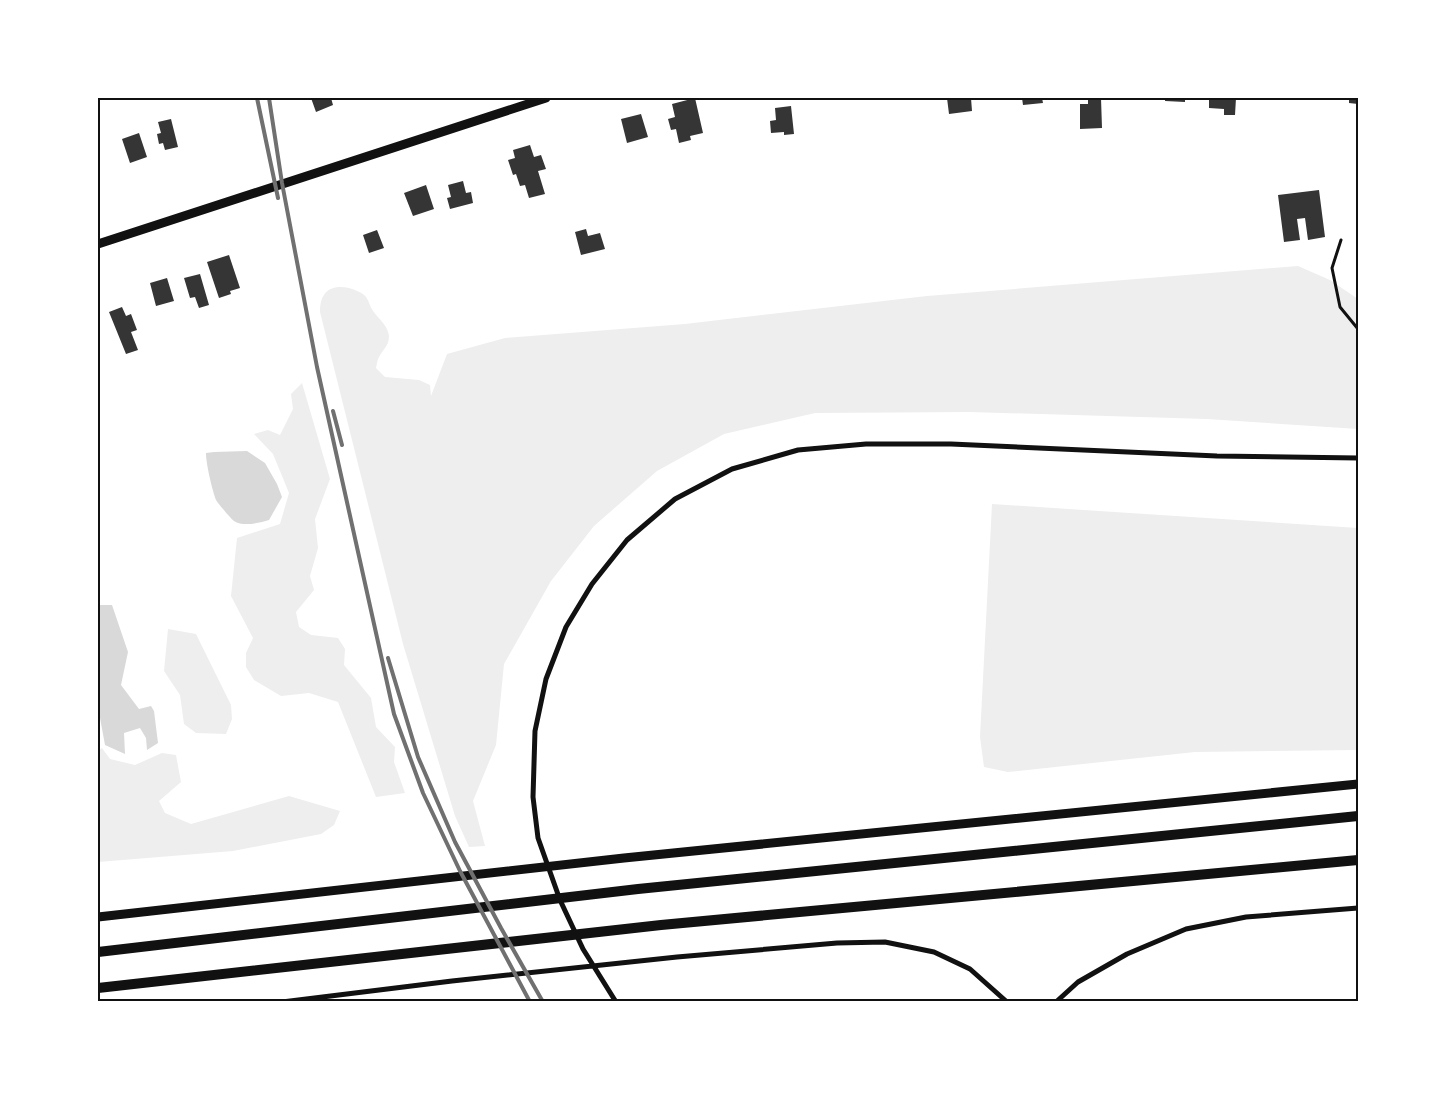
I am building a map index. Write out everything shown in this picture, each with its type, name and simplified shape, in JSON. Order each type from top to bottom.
[{"type":"highway","points":[[98,952],[638,889],[1358,816]]},
{"type":"highway","points":[[98,988],[661,925],[1358,860]]},
{"type":"main road","points":[[98,244],[524,101],[546,98]]},
{"type":"main road","points":[[98,917],[624,858],[1358,784]]},
{"type":"street","points":[[616,1002],[583,949],[560,900],[538,838],[533,797],[535,731],[546,679],[566,627],[592,584],[627,540],[675,499],[732,469],[798,450],[866,444],[951,444],[1216,456],[1358,458]]},
{"type":"street","points":[[1056,1002],[1078,982],[1127,954],[1186,929],[1246,917],[1358,908]]},
{"type":"street","points":[[282,1002],[452,980],[677,957],[838,943],[885,942],[934,952],[970,969],[1007,1002]]},
{"type":"lane","points":[[1341,240],[1332,268],[1340,307],[1358,329]]},
{"type":"shaded area","points":[[1298,266],[1330,280],[1358,299],[1358,429],[1207,419],[970,412],[815,413],[724,434],[657,471],[594,526],[551,581],[504,664],[496,745],[473,801],[485,846],[469,847],[455,816],[403,644],[320,312],[320,305],[327,291],[336,287],[342,287],[364,295],[373,311],[385,326],[389,336],[387,345],[378,359],[376,368],[385,377],[419,380],[430,385],[431,396],[447,354],[505,338],[685,324],[927,296]]},
{"type":"shaded area","points":[[302,383],[330,479],[315,519],[318,548],[310,576],[314,590],[296,612],[299,627],[311,635],[338,638],[345,649],[344,665],[371,698],[376,727],[395,747],[394,762],[405,793],[376,797],[338,702],[309,693],[281,696],[254,680],[246,667],[246,653],[253,638],[231,596],[237,538],[280,524],[289,493],[273,454],[254,434],[268,430],[280,435],[293,409],[291,394]]},
{"type":"shaded area","points":[[247,451],[265,463],[282,497],[269,520],[246,524],[234,521],[216,500],[206,453]]},
{"type":"shaded area","points":[[992,504],[1358,528],[1358,750],[1195,752],[1008,772],[984,767],[980,737]]},
{"type":"shaded area","points":[[98,605],[112,605],[128,652],[121,685],[139,709],[151,706],[154,711],[158,743],[147,750],[146,738],[140,728],[124,733],[125,754],[105,745],[98,707]]},
{"type":"shaded area","points":[[168,629],[196,634],[231,705],[232,719],[226,734],[196,733],[184,724],[180,695],[164,671]]},
{"type":"shaded area","points":[[102,748],[110,759],[135,765],[162,753],[176,755],[181,782],[159,801],[165,813],[191,824],[289,796],[340,811],[334,825],[321,834],[233,851],[98,862],[98,751]]},
{"type":"building","points":[[311,98],[331,98],[333,105],[316,112]]},
{"type":"building","points":[[695,98],[703,133],[690,136],[691,140],[679,143],[676,129],[671,130],[668,119],[675,117],[672,104]]},
{"type":"building","points":[[947,98],[971,98],[972,111],[949,114]]},
{"type":"building","points":[[1022,98],[1042,98],[1043,103],[1023,105]]},
{"type":"building","points":[[1088,98],[1101,98],[1102,128],[1080,129],[1080,104],[1088,104]]},
{"type":"building","points":[[1165,98],[1185,98],[1185,102],[1165,101]]},
{"type":"building","points":[[1209,98],[1236,98],[1235,115],[1224,115],[1224,109],[1209,108]]},
{"type":"building","points":[[1349,98],[1358,98],[1358,104],[1349,103]]},
{"type":"building","points":[[791,106],[794,134],[784,135],[784,132],[771,133],[770,121],[776,120],[775,108]]},
{"type":"building","points":[[641,114],[648,137],[627,143],[621,119]]},
{"type":"building","points":[[171,119],[178,147],[165,150],[163,143],[159,144],[157,134],[161,133],[158,122]]},
{"type":"building","points":[[139,133],[147,157],[130,163],[122,139]]},
{"type":"building","points":[[530,145],[534,157],[541,155],[546,169],[538,171],[545,194],[529,198],[525,185],[520,186],[516,174],[513,175],[508,160],[515,158],[513,150]]},
{"type":"building","points":[[463,181],[466,193],[471,192],[473,203],[450,209],[447,198],[451,197],[448,185]]},
{"type":"building","points":[[426,185],[434,209],[413,216],[404,193]]},
{"type":"building","points":[[1319,190],[1325,237],[1308,240],[1305,218],[1297,219],[1300,240],[1284,242],[1278,195]]},
{"type":"building","points":[[586,229],[588,236],[600,233],[605,249],[581,255],[575,232]]},
{"type":"building","points":[[377,230],[384,248],[369,253],[363,235]]},
{"type":"building","points":[[229,255],[240,288],[230,291],[231,294],[219,298],[207,262]]},
{"type":"building","points":[[200,274],[209,305],[199,308],[195,297],[190,298],[184,278]]},
{"type":"building","points":[[167,278],[174,301],[156,306],[150,283]]},
{"type":"building","points":[[122,307],[126,316],[131,314],[137,330],[131,332],[138,350],[126,354],[109,312]]},
{"type":"railway","points":[[257,98],[278,198]]},
{"type":"railway","points":[[269,98],[282,183],[317,367],[394,714],[423,793],[460,871],[530,1002]]},
{"type":"railway","points":[[333,411],[342,445]]},
{"type":"railway","points":[[388,658],[418,757],[455,842],[543,1002]]}]
